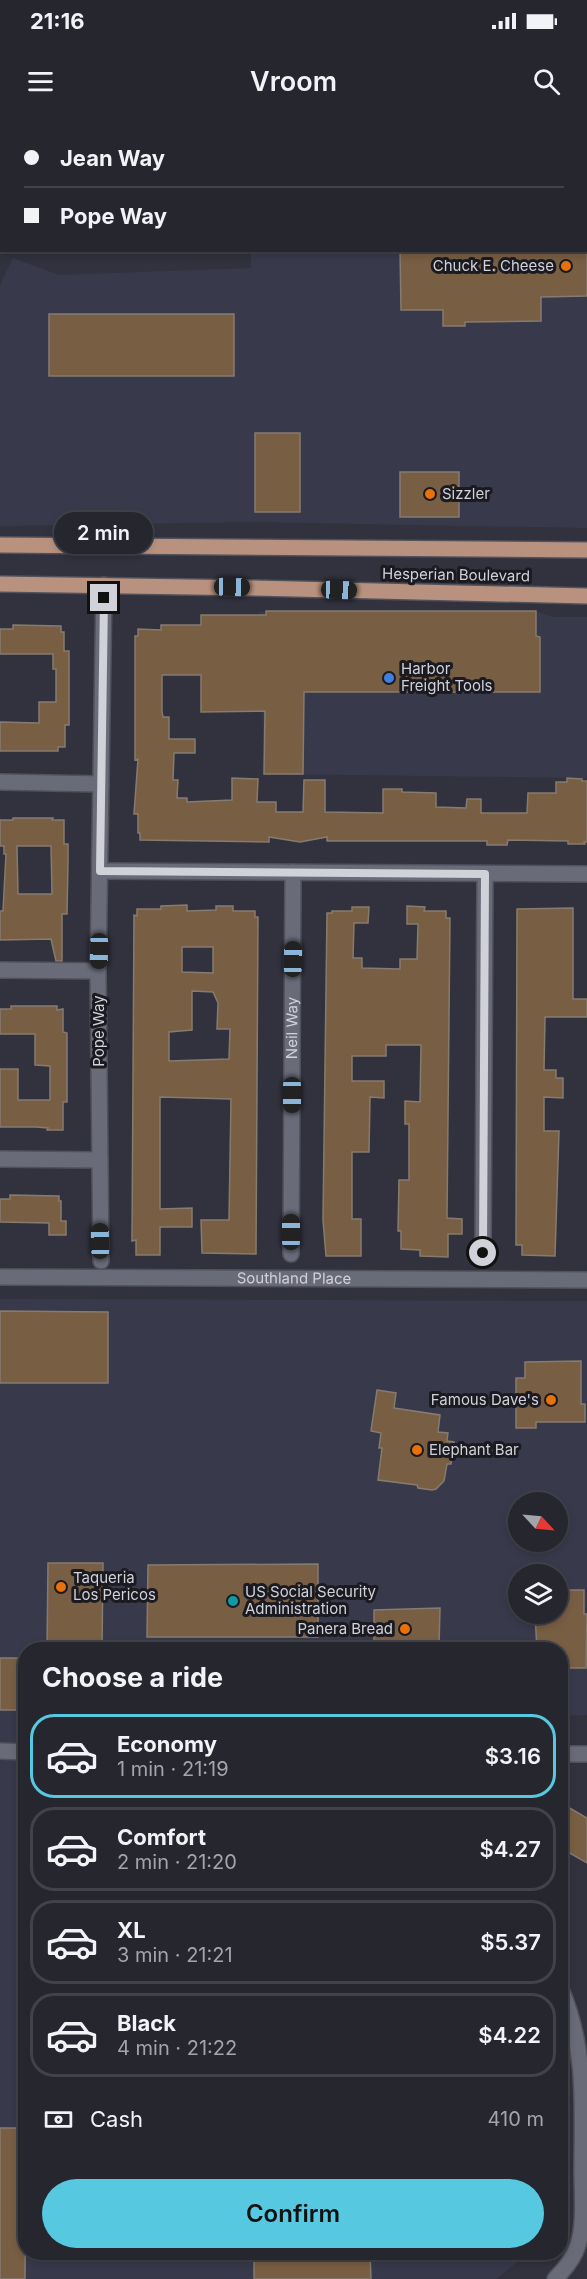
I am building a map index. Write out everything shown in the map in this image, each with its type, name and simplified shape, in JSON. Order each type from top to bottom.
[{"type":"main road","name":"Hesperian Boulevard","points":[[0,545],[587,550]]},
{"type":"main road","name":"Hesperian Boulevard","points":[[0,584],[587,596]]},
{"type":"street","name":"Pope Way","points":[[101,1261],[98,971],[104,585]]},
{"type":"street","points":[[0,782],[101,784]]},
{"type":"street","points":[[100,871],[587,874]]},
{"type":"street","name":"Neil Way","points":[[291,1254],[293,872]]},
{"type":"street","points":[[483,1253],[485,874]]},
{"type":"street","points":[[0,970],[98,971]]},
{"type":"street","points":[[0,1159],[100,1160]]},
{"type":"street","name":"Southland Place","points":[[0,1277],[587,1280]]},
{"type":"street","points":[[0,1751],[18,1752]]},
{"type":"street","points":[[568,1754],[587,1754]]},
{"type":"street","points":[[555,2279],[576,2251],[582,2224],[582,2066],[574,2024],[568,2008]]},
{"type":"shaded area","points":[[251,252],[587,252],[587,528],[251,522],[0,526],[0,285],[13,258],[59,275],[251,268]]},
{"type":"shaded area","points":[[259,612],[538,612],[553,617],[587,617],[587,778],[264,774]]},
{"type":"shaded area","points":[[0,1299],[587,1301],[587,1715],[568,1716],[568,1642],[18,1642],[18,2260],[519,2260],[496,2279],[0,2279]]},
{"type":"building","points":[[400,252],[587,252],[587,296],[541,297],[541,321],[465,322],[465,326],[443,326],[443,310],[401,310]]},
{"type":"building","points":[[49,314],[234,314],[234,376],[49,376]]},
{"type":"building","points":[[255,433],[300,433],[300,512],[255,512]]},
{"type":"building","points":[[400,472],[459,472],[459,517],[400,517]]},
{"type":"building","points":[[266,611],[536,611],[536,636],[540,637],[540,692],[304,692],[303,774],[264,774],[265,711],[201,712],[201,675],[162,675],[162,712],[163,717],[169,717],[169,739],[195,739],[195,753],[174,753],[173,780],[178,780],[177,798],[187,798],[187,802],[232,800],[232,778],[258,779],[257,802],[276,802],[276,812],[303,812],[304,780],[325,780],[325,812],[383,813],[383,789],[402,789],[402,792],[436,793],[436,807],[466,808],[467,799],[481,799],[481,813],[527,813],[528,793],[556,793],[556,782],[567,782],[567,778],[582,779],[582,781],[587,781],[587,842],[568,844],[568,841],[508,840],[507,845],[487,845],[487,841],[327,841],[327,837],[300,842],[269,837],[269,842],[140,840],[138,814],[134,814],[138,759],[135,760],[135,636],[138,636],[138,629],[161,630],[161,625],[201,625],[201,615],[266,615]]},
{"type":"building","points":[[13,625],[61,626],[61,632],[64,632],[64,651],[69,651],[69,725],[65,725],[65,747],[58,747],[58,751],[0,751],[0,722],[39,723],[39,702],[56,702],[56,669],[53,669],[53,654],[0,654],[0,629],[13,629]]},
{"type":"building","points":[[13,818],[53,818],[52,820],[64,820],[64,844],[68,844],[68,862],[67,914],[62,914],[62,961],[56,961],[51,939],[0,940],[0,911],[3,911],[6,854],[4,854],[4,846],[0,846],[0,820],[13,820]],"holes":[[[17,846],[51,846],[52,894],[18,894]]]},
{"type":"building","points":[[187,905],[187,911],[216,910],[216,906],[233,906],[233,911],[255,911],[255,917],[258,917],[256,1254],[202,1253],[201,1220],[229,1220],[231,1099],[160,1097],[160,1209],[192,1208],[192,1227],[160,1227],[160,1255],[136,1255],[136,1240],[132,1241],[134,915],[137,916],[137,909],[161,909],[161,906]],"holes":[[[182,947],[213,947],[213,973],[182,972]],[[192,991],[213,992],[218,1003],[217,1029],[230,1029],[229,1059],[169,1061],[169,1032],[192,1030]]]},
{"type":"building","points":[[407,906],[425,907],[424,911],[446,911],[446,918],[450,918],[447,1218],[462,1219],[462,1234],[448,1234],[448,1257],[420,1256],[420,1250],[401,1249],[401,1231],[398,1231],[399,1180],[409,1180],[409,1124],[405,1124],[405,1101],[420,1102],[421,1045],[386,1045],[386,1056],[352,1056],[352,1081],[384,1081],[384,1098],[370,1097],[369,1152],[352,1152],[352,1219],[361,1219],[361,1256],[326,1256],[323,1220],[327,913],[352,911],[352,907],[369,907],[368,923],[354,923],[353,958],[362,958],[362,968],[400,969],[400,959],[417,959],[418,924],[407,924]]},
{"type":"building","points":[[573,908],[573,999],[587,999],[587,1017],[545,1017],[544,1070],[556,1070],[556,1078],[563,1078],[563,1098],[544,1097],[544,1131],[559,1131],[555,1256],[522,1255],[522,1245],[516,1245],[517,909]]},
{"type":"building","points":[[11,1006],[57,1006],[57,1010],[63,1009],[63,1032],[67,1033],[67,1102],[63,1102],[63,1130],[0,1127],[0,1069],[18,1069],[18,1100],[50,1100],[50,1066],[35,1065],[35,1034],[0,1034],[0,1009],[11,1009]]},
{"type":"building","points":[[10,1195],[59,1196],[61,1221],[66,1221],[66,1235],[49,1235],[49,1223],[0,1222],[0,1199],[10,1199]]},
{"type":"building","points":[[0,1311],[108,1312],[108,1383],[0,1383]]},
{"type":"building","points":[[581,1361],[581,1404],[585,1404],[585,1422],[536,1422],[536,1428],[516,1428],[516,1378],[525,1378],[525,1362]]},
{"type":"building","points":[[377,1390],[396,1393],[394,1408],[440,1415],[438,1432],[448,1433],[447,1441],[454,1442],[451,1464],[447,1464],[444,1481],[436,1489],[378,1480],[382,1448],[379,1448],[381,1433],[371,1431]]},
{"type":"building","points":[[48,1563],[103,1563],[102,1642],[47,1642]]},
{"type":"building","name":"US Social Security Administration","points":[[318,1564],[318,1637],[147,1637],[148,1565]]},
{"type":"building","points":[[568,1590],[584,1590],[584,1614],[587,1614],[586,1668],[568,1668],[568,1642],[537,1642],[536,1624],[568,1624]]},
{"type":"building","points":[[440,1608],[439,1642],[374,1642],[374,1610]]},
{"type":"building","points":[[0,1658],[18,1658],[18,1710],[0,1710]]},
{"type":"building","points":[[568,1807],[587,1818],[587,1863],[568,1852]]},
{"type":"building","points":[[0,2128],[18,2128],[18,2260],[25,2260],[25,2279],[0,2279]]},
{"type":"building","points":[[254,2260],[370,2260],[371,2279],[254,2279]]},
{"type":"place","name":"Chuck E. Cheese","points":[[566,266]]},
{"type":"place","name":"Sizzler","points":[[430,494]]},
{"type":"place","name":"Harbor Freight Tools","points":[[389,678]]},
{"type":"place","name":"Famous Dave's","points":[[551,1400]]},
{"type":"place","name":"Elephant Bar","points":[[417,1450]]},
{"type":"place","name":"Taqueria Los Pericos","points":[[61,1587]]},
{"type":"place","name":"US Social Security Administration","points":[[233,1601]]},
{"type":"place","name":"Panera Bread","points":[[405,1629]]},
{"type":"route","points":[[104,598],[100,871],[485,874],[483,1253]]}]
